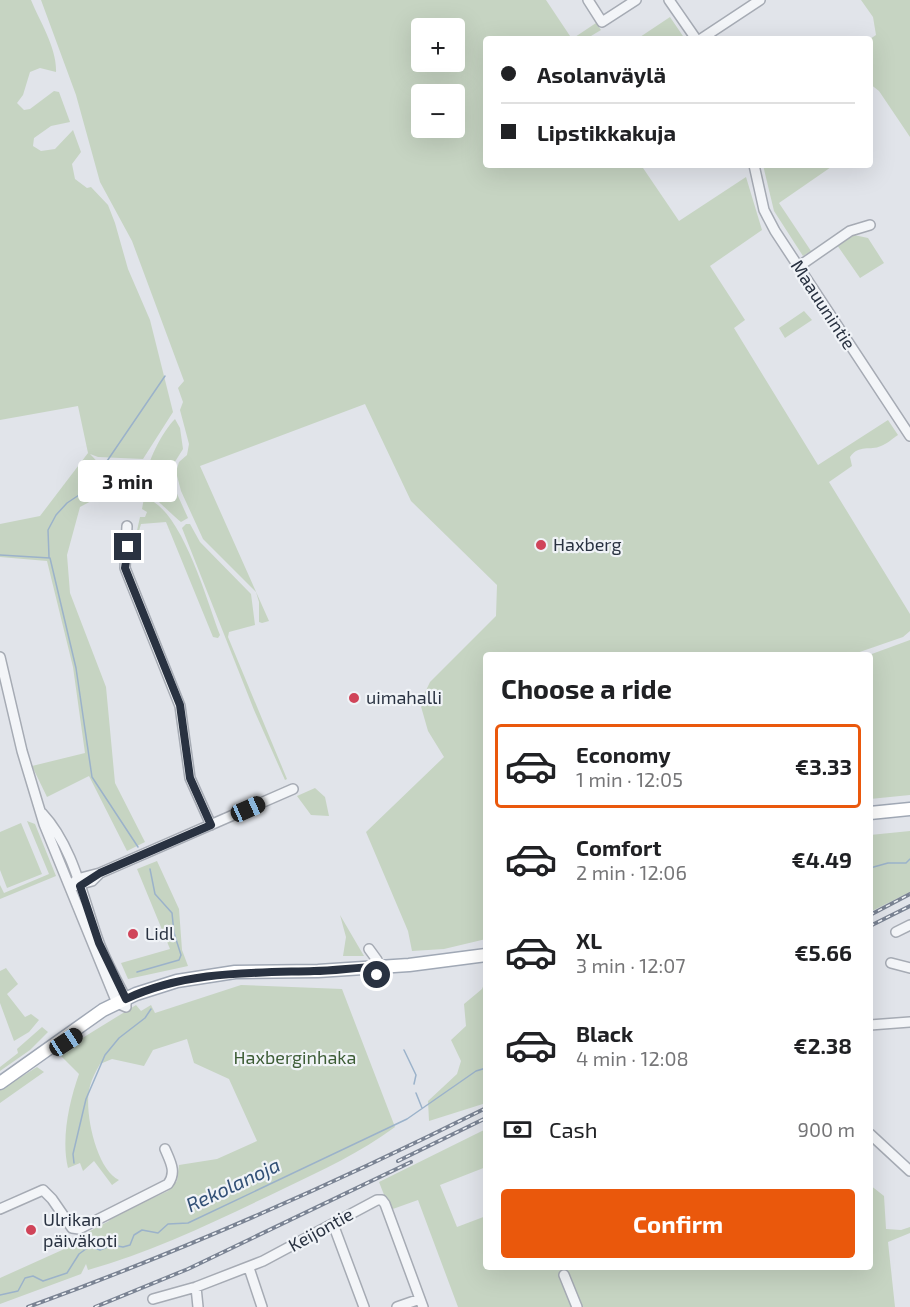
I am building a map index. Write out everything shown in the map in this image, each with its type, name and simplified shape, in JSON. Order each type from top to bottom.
[{"type":"main road","points":[[873,813],[910,809]]},
{"type":"main road","points":[[0,1083],[81,1024],[123,1003],[177,981],[235,972],[376,970],[483,956]]},
{"type":"street","points":[[588,0],[602,22],[636,0]]},
{"type":"street","points":[[669,0],[694,36]]},
{"type":"street","points":[[705,36],[753,2]]},
{"type":"street","name":"Maauunintie","points":[[755,168],[764,210],[798,267],[910,436]]},
{"type":"street","points":[[798,267],[850,231],[870,225]]},
{"type":"street","points":[[127,526],[125,568],[180,705],[190,778],[211,825]]},
{"type":"street","points":[[0,657],[22,751],[42,813],[61,841],[123,1003]]},
{"type":"street","points":[[76,884],[292,789]]},
{"type":"street","points":[[896,932],[910,925]]},
{"type":"street","points":[[891,963],[910,968]]},
{"type":"street","points":[[873,1025],[910,1022]]},
{"type":"street","points":[[873,1137],[910,1171]]},
{"type":"street","points":[[0,1209],[43,1190],[72,1228],[80,1228],[168,1184],[172,1179],[173,1169],[165,1149]]},
{"type":"street","name":"Keijontie","points":[[153,1299],[249,1268],[372,1202],[382,1200],[421,1303]]},
{"type":"street","points":[[333,1224],[364,1307]]},
{"type":"street","points":[[249,1268],[262,1307]]},
{"type":"street","points":[[564,1275],[577,1307]]},
{"type":"street","points":[[196,1287],[198,1307]]},
{"type":"street","points":[[397,1307],[421,1303]]},
{"type":"green space","points":[[0,0],[31,0],[47,35],[54,54],[56,72],[40,68],[30,72],[23,95],[17,103],[24,110],[30,109],[54,91],[59,92],[70,122],[51,126],[34,138],[33,146],[41,151],[55,149],[73,130],[81,152],[72,164],[75,179],[87,188],[91,187],[108,205],[128,269],[150,320],[173,412],[143,459],[98,457],[90,454],[111,476],[127,465],[140,467],[140,496],[134,488],[121,485],[80,507],[67,555],[70,593],[106,687],[115,783],[145,842],[127,851],[89,776],[47,797],[32,766],[85,753],[73,667],[47,561],[0,557],[0,524],[40,516],[88,453],[78,406],[0,420]]},
{"type":"green space","points":[[41,0],[546,0],[570,36],[483,36],[483,168],[643,168],[679,221],[746,177],[762,230],[710,266],[745,320],[734,328],[818,465],[888,420],[898,435],[881,446],[861,449],[853,453],[850,457],[852,466],[829,482],[910,614],[910,631],[903,637],[860,652],[483,652],[483,940],[444,949],[412,951],[408,931],[366,832],[444,757],[428,731],[420,703],[430,682],[496,616],[497,585],[411,501],[365,404],[200,466],[269,621],[259,622],[259,602],[256,592],[203,539],[181,491],[176,472],[179,462],[187,455],[189,444],[180,410],[183,402],[178,388],[184,381],[132,241],[100,182],[76,95]]},
{"type":"green space","points":[[861,0],[910,0],[910,137],[879,91],[873,86],[873,37],[876,35],[873,17]]},
{"type":"green space","points":[[670,17],[683,36],[642,36]]},
{"type":"green space","points":[[596,23],[601,30],[591,36],[576,36]]},
{"type":"green space","points":[[764,168],[830,168],[779,203],[811,251],[803,256],[774,211]]},
{"type":"green space","points":[[854,235],[868,238],[884,263],[860,278],[837,245]]},
{"type":"green space","points":[[804,311],[812,320],[785,338],[779,328]]},
{"type":"green space","points":[[175,419],[180,428],[183,449],[171,468],[173,485],[188,518],[181,522],[147,490],[146,482],[149,463],[164,433]]},
{"type":"green space","points":[[144,498],[157,505],[170,518],[181,536],[200,579],[220,635],[218,638],[213,637],[166,522],[141,524],[130,562],[140,517],[145,517],[147,512],[142,509]]},
{"type":"green space","points":[[190,524],[200,542],[251,594],[255,625],[229,632],[228,637],[287,779],[285,780],[254,710],[182,528]]},
{"type":"green space","points":[[910,640],[910,795],[873,799],[873,654]]},
{"type":"green space","points":[[315,788],[325,797],[329,816],[311,815],[297,796]]},
{"type":"green space","points":[[27,821],[35,824],[56,876],[0,899],[0,885],[4,893],[49,874]]},
{"type":"green space","points":[[21,823],[42,874],[7,888],[0,870],[0,832]]},
{"type":"green space","points":[[910,831],[910,892],[873,910],[873,835]]},
{"type":"green space","points":[[157,861],[179,909],[182,950],[188,966],[128,979],[121,963],[170,949],[137,869]]},
{"type":"green space","points":[[340,915],[364,956],[343,956],[346,937]]},
{"type":"green space","points":[[6,968],[18,984],[7,994],[25,1017],[31,1014],[39,1020],[29,1032],[14,1041],[0,1003],[0,971]]},
{"type":"green space","name":"Haxberginhaka","points":[[241,985],[342,989],[395,1127],[340,1161],[211,1223],[113,1262],[88,1270],[86,1264],[81,1274],[0,1304],[0,1278],[71,1246],[76,1247],[73,1240],[109,1221],[111,1217],[168,1191],[177,1181],[179,1165],[217,1159],[257,1141],[229,1079],[194,1063],[187,1039],[153,1050],[144,1066],[112,1059],[100,1064],[94,1075],[88,1096],[93,1138],[104,1164],[119,1180],[112,1185],[94,1161],[83,1171],[80,1163],[68,1168],[66,1157],[67,1121],[79,1074],[58,1053],[136,1005],[141,1011],[151,1005],[155,1013]]},
{"type":"green space","points":[[483,986],[483,1104],[429,1121],[428,1101],[457,1074],[461,1061],[451,1040],[466,1026],[464,1004]]},
{"type":"green space","points":[[42,1027],[48,1032],[30,1050],[0,1071],[0,1067],[18,1053],[17,1049]]},
{"type":"green space","points":[[37,1067],[44,1072],[0,1103],[0,1090]]},
{"type":"green space","points":[[483,1130],[483,1168],[440,1185],[457,1227],[483,1217],[483,1270],[873,1270],[873,1187],[884,1196],[886,1229],[901,1230],[910,1227],[910,1233],[888,1242],[895,1307],[458,1307],[418,1200],[390,1210],[379,1182]]},
{"type":"waterway","points":[[49,557],[48,530],[56,515],[67,503],[88,489],[165,376]]},
{"type":"waterway","points":[[0,555],[50,558],[76,668],[92,777],[138,847]]},
{"type":"waterway","name":"Rekolanoja","points":[[873,867],[888,863],[906,863],[910,859]]},
{"type":"waterway","points":[[137,972],[179,960],[181,955],[174,933],[172,913],[155,894],[150,869]]},
{"type":"waterway","points":[[74,1163],[73,1154],[86,1099],[105,1055],[119,1038],[145,1018],[151,1009]]},
{"type":"waterway","points":[[404,1050],[416,1075],[414,1084]]},
{"type":"waterway","name":"Rekolanoja","points":[[0,1295],[18,1291],[25,1278],[33,1276],[43,1281],[67,1273],[79,1254],[90,1246],[100,1250],[112,1245],[123,1247],[130,1245],[134,1235],[142,1230],[158,1233],[168,1224],[188,1223],[407,1119],[476,1071],[483,1069]]},
{"type":"waterway","points":[[416,1093],[422,1108]]},
{"type":"railway","points":[[873,913],[910,894]]},
{"type":"railway","points":[[873,924],[910,906]]},
{"type":"railway","points":[[28,1307],[260,1214],[483,1109]]},
{"type":"railway","points":[[398,1161],[483,1119]]},
{"type":"railway","points":[[95,1307],[188,1269],[411,1162]]},
{"type":"place","name":"Haxberg","points":[[541,545]]},
{"type":"place","name":"uimahalli","points":[[354,698]]},
{"type":"place","name":"Lidl","points":[[133,934]]},
{"type":"place","name":"Ulrikan päiväkoti","points":[[31,1230]]},
{"type":"route","points":[[128,547],[124,562],[125,568],[180,705],[190,778],[211,825],[100,873],[92,881],[80,886],[99,943],[126,999],[177,981],[235,972],[318,971],[378,967],[377,975]]}]
